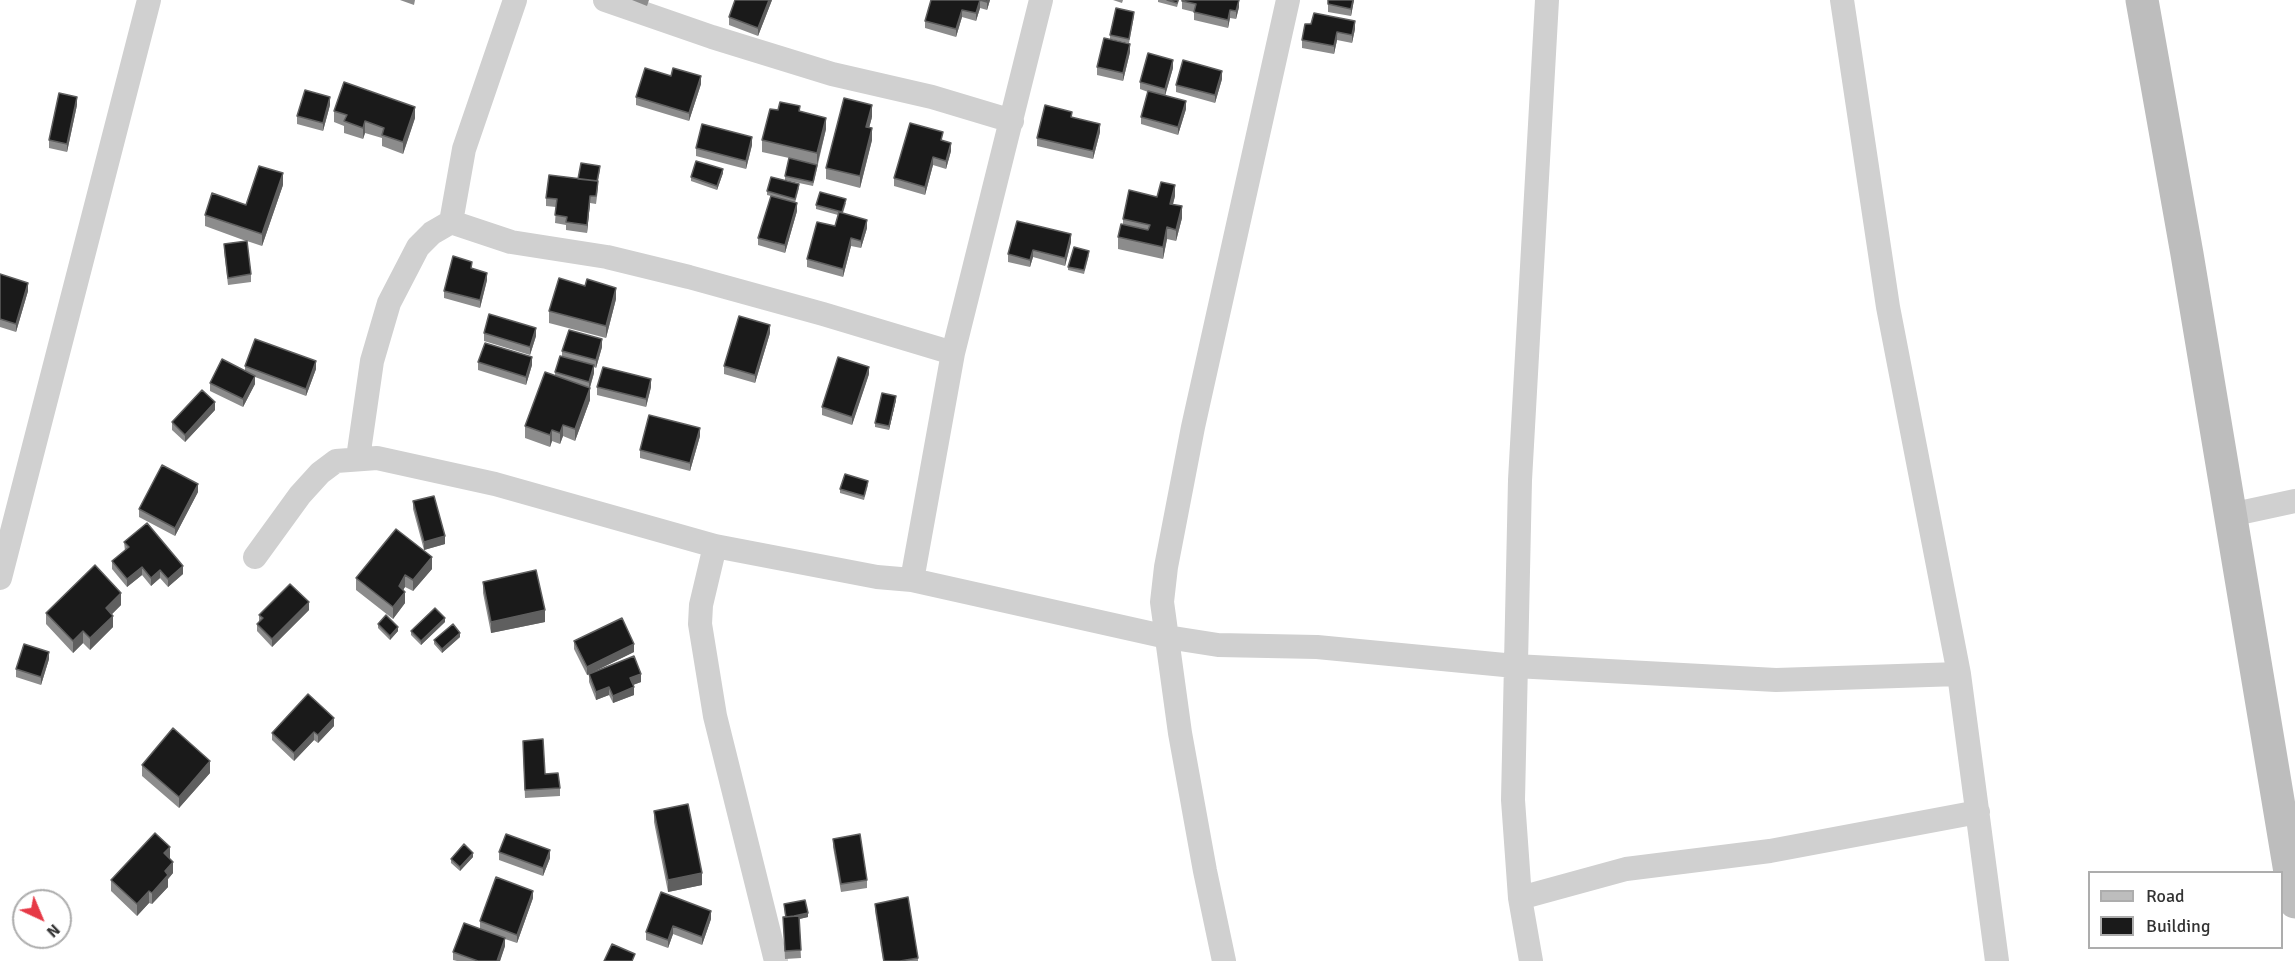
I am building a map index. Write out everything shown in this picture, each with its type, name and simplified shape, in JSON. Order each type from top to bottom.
[{"type":"main road","points":[[2142,0],[2189,265],[2295,902]]},
{"type":"street","points":[[0,578],[149,0]]},
{"type":"street","points":[[451,222],[464,149],[514,0]]},
{"type":"street","points":[[605,0],[712,37],[832,74],[932,97],[1012,121]]},
{"type":"street","points":[[912,580],[953,353],[1041,0]]},
{"type":"street","points":[[1224,961],[1180,733],[1162,602],[1166,567],[1193,427],[1288,0]]},
{"type":"street","points":[[1531,961],[1520,898],[1512,800],[1520,480],[1547,0]]},
{"type":"street","points":[[1842,0],[1888,307],[1959,674],[1998,961]]},
{"type":"street","points":[[358,458],[372,361],[389,303],[418,247],[432,233],[451,222],[511,242],[607,257],[689,277],[953,353]]},
{"type":"street","points":[[255,557],[300,495],[320,473],[336,461],[377,458],[495,484],[715,546],[866,575],[912,580],[1167,637],[1218,645],[1317,647],[1515,666],[1776,680],[1959,674]]},
{"type":"street","points":[[2230,516],[2295,501]]},
{"type":"street","points":[[715,546],[701,604],[700,624],[715,716],[776,961]]},
{"type":"street","points":[[1520,898],[1626,869],[1770,851],[1978,812]]},
{"type":"building","points":[[735,0],[769,0],[758,28],[729,17]]},
{"type":"building","points":[[931,0],[980,0],[976,13],[962,10],[956,29],[925,21]]},
{"type":"building","points":[[1182,0],[1239,0],[1236,11],[1230,10],[1228,20],[1194,12],[1196,4]]},
{"type":"building","points":[[1328,0],[1353,0],[1351,9],[1328,4]]},
{"type":"building","points":[[1116,8],[1134,12],[1129,39],[1110,35]]},
{"type":"building","points":[[1314,13],[1355,21],[1352,35],[1337,32],[1334,46],[1302,40],[1305,24],[1311,24]]},
{"type":"building","points":[[1104,38],[1130,44],[1123,73],[1097,67]]},
{"type":"building","points":[[1148,53],[1173,60],[1165,89],[1140,82]]},
{"type":"building","points":[[1183,60],[1222,71],[1215,95],[1176,85]]},
{"type":"building","points":[[645,68],[671,76],[673,68],[701,76],[689,113],[636,97]]},
{"type":"building","points":[[344,82],[415,107],[403,142],[382,135],[384,128],[365,121],[363,128],[344,121],[347,115],[334,111]]},
{"type":"building","points":[[305,90],[330,97],[323,123],[297,116]]},
{"type":"building","points":[[1148,91],[1186,101],[1178,127],[1141,117]]},
{"type":"building","points":[[59,93],[77,97],[67,144],[49,140]]},
{"type":"building","points":[[844,98],[872,105],[866,127],[872,128],[860,176],[826,168]]},
{"type":"building","points":[[780,102],[800,106],[799,111],[826,118],[817,153],[762,140],[770,109],[778,110]]},
{"type":"building","points":[[1045,105],[1072,112],[1071,117],[1100,124],[1093,151],[1037,138]]},
{"type":"building","points":[[910,123],[943,132],[941,140],[951,143],[946,161],[933,157],[925,187],[894,178]]},
{"type":"building","points":[[702,124],[752,137],[746,161],[696,148]]},
{"type":"building","points":[[789,158],[817,165],[813,182],[785,176]]},
{"type":"building","points":[[696,161],[723,169],[717,186],[691,177]]},
{"type":"building","points":[[581,163],[600,166],[597,181],[578,179]]},
{"type":"building","points":[[259,166],[283,173],[262,234],[205,215],[212,193],[246,205]]},
{"type":"building","points":[[549,175],[598,181],[596,196],[590,196],[587,225],[566,222],[567,217],[555,215],[557,199],[546,198]]},
{"type":"building","points":[[771,177],[799,184],[795,199],[767,191]]},
{"type":"building","points":[[1161,182],[1175,185],[1170,204],[1182,206],[1176,230],[1167,227],[1163,247],[1118,237],[1121,224],[1148,230],[1150,225],[1123,219],[1129,190],[1157,197]]},
{"type":"building","points":[[820,192],[846,199],[842,212],[816,205]]},
{"type":"building","points":[[771,196],[797,203],[785,245],[758,238]]},
{"type":"building","points":[[839,212],[867,220],[861,241],[851,238],[843,269],[807,259],[817,222],[835,226]]},
{"type":"building","points":[[1017,221],[1071,234],[1065,258],[1033,250],[1030,260],[1008,254]]},
{"type":"building","points":[[247,241],[251,274],[228,278],[224,244]]},
{"type":"building","points":[[1074,247],[1089,251],[1084,270],[1068,267]]},
{"type":"building","points":[[453,256],[472,262],[471,268],[487,273],[480,300],[444,291]]},
{"type":"building","points":[[0,274],[28,283],[16,324],[0,319]]},
{"type":"building","points":[[559,278],[585,286],[587,279],[616,288],[606,326],[549,311]]},
{"type":"building","points":[[489,314],[536,328],[530,347],[484,333]]},
{"type":"building","points":[[739,316],[770,325],[755,375],[724,366]]},
{"type":"building","points":[[569,330],[602,339],[596,360],[562,351]]},
{"type":"building","points":[[255,339],[316,361],[306,389],[245,366]]},
{"type":"building","points":[[485,343],[532,357],[526,377],[478,362]]},
{"type":"building","points":[[560,356],[594,365],[589,382],[555,372]]},
{"type":"building","points":[[838,357],[869,367],[852,417],[822,407]]},
{"type":"building","points":[[222,359],[255,376],[243,399],[210,383]]},
{"type":"building","points":[[603,367],[651,379],[646,399],[597,387]]},
{"type":"building","points":[[545,372],[590,388],[575,429],[563,425],[560,433],[552,430],[550,435],[525,426]]},
{"type":"building","points":[[202,390],[215,402],[185,435],[172,422]]},
{"type":"building","points":[[882,393],[896,396],[889,426],[875,423]]},
{"type":"building","points":[[649,415],[700,428],[690,463],[640,450]]},
{"type":"building","points":[[162,465],[198,484],[175,528],[139,509]]},
{"type":"building","points":[[845,474],[868,481],[864,496],[840,489]]},
{"type":"building","points":[[434,496],[445,536],[424,542],[413,501]]},
{"type":"building","points":[[147,523],[183,566],[168,579],[160,570],[151,578],[142,567],[127,579],[112,561],[129,547],[124,542]]},
{"type":"building","points":[[396,529],[432,557],[413,580],[405,575],[399,586],[405,592],[393,607],[356,578]]},
{"type":"building","points":[[95,565],[121,593],[106,608],[113,616],[90,638],[83,631],[73,641],[46,613]]},
{"type":"building","points":[[536,570],[545,610],[491,622],[483,582]]},
{"type":"building","points":[[290,584],[309,602],[272,639],[257,624],[263,618],[259,615]]},
{"type":"building","points":[[435,608],[445,618],[421,641],[411,631]]},
{"type":"building","points":[[386,615],[398,627],[390,636],[378,624]]},
{"type":"building","points":[[622,618],[634,644],[587,667],[574,641]]},
{"type":"building","points":[[453,624],[460,633],[442,649],[434,640]]},
{"type":"building","points":[[24,644],[49,652],[41,677],[16,669]]},
{"type":"building","points":[[634,656],[641,674],[630,678],[634,687],[613,696],[609,687],[596,692],[589,674]]},
{"type":"building","points":[[308,694],[334,718],[318,735],[314,732],[294,753],[272,733]]},
{"type":"building","points":[[173,728],[210,761],[179,797],[142,765]]},
{"type":"building","points":[[543,739],[545,774],[558,773],[560,788],[525,790],[523,741]]},
{"type":"building","points":[[688,804],[702,873],[668,880],[654,811]]},
{"type":"building","points":[[155,833],[170,847],[164,853],[173,862],[165,871],[168,875],[152,893],[149,891],[137,904],[111,880]]},
{"type":"building","points":[[506,834],[550,850],[543,868],[499,852]]},
{"type":"building","points":[[860,834],[867,880],[841,884],[833,839]]},
{"type":"building","points":[[464,844],[473,853],[460,867],[451,859]]},
{"type":"building","points":[[496,877],[533,891],[517,935],[480,921]]},
{"type":"building","points":[[661,892],[711,911],[702,937],[673,926],[668,940],[646,932]]},
{"type":"building","points":[[908,897],[918,958],[884,961],[875,904]]},
{"type":"building","points":[[805,900],[808,913],[786,917],[784,904]]},
{"type":"building","points":[[799,916],[801,950],[785,951],[783,917]]},
{"type":"building","points":[[464,923],[505,938],[497,961],[478,961],[453,952]]},
{"type":"building","points":[[612,944],[635,954],[632,961],[604,961]]}]
